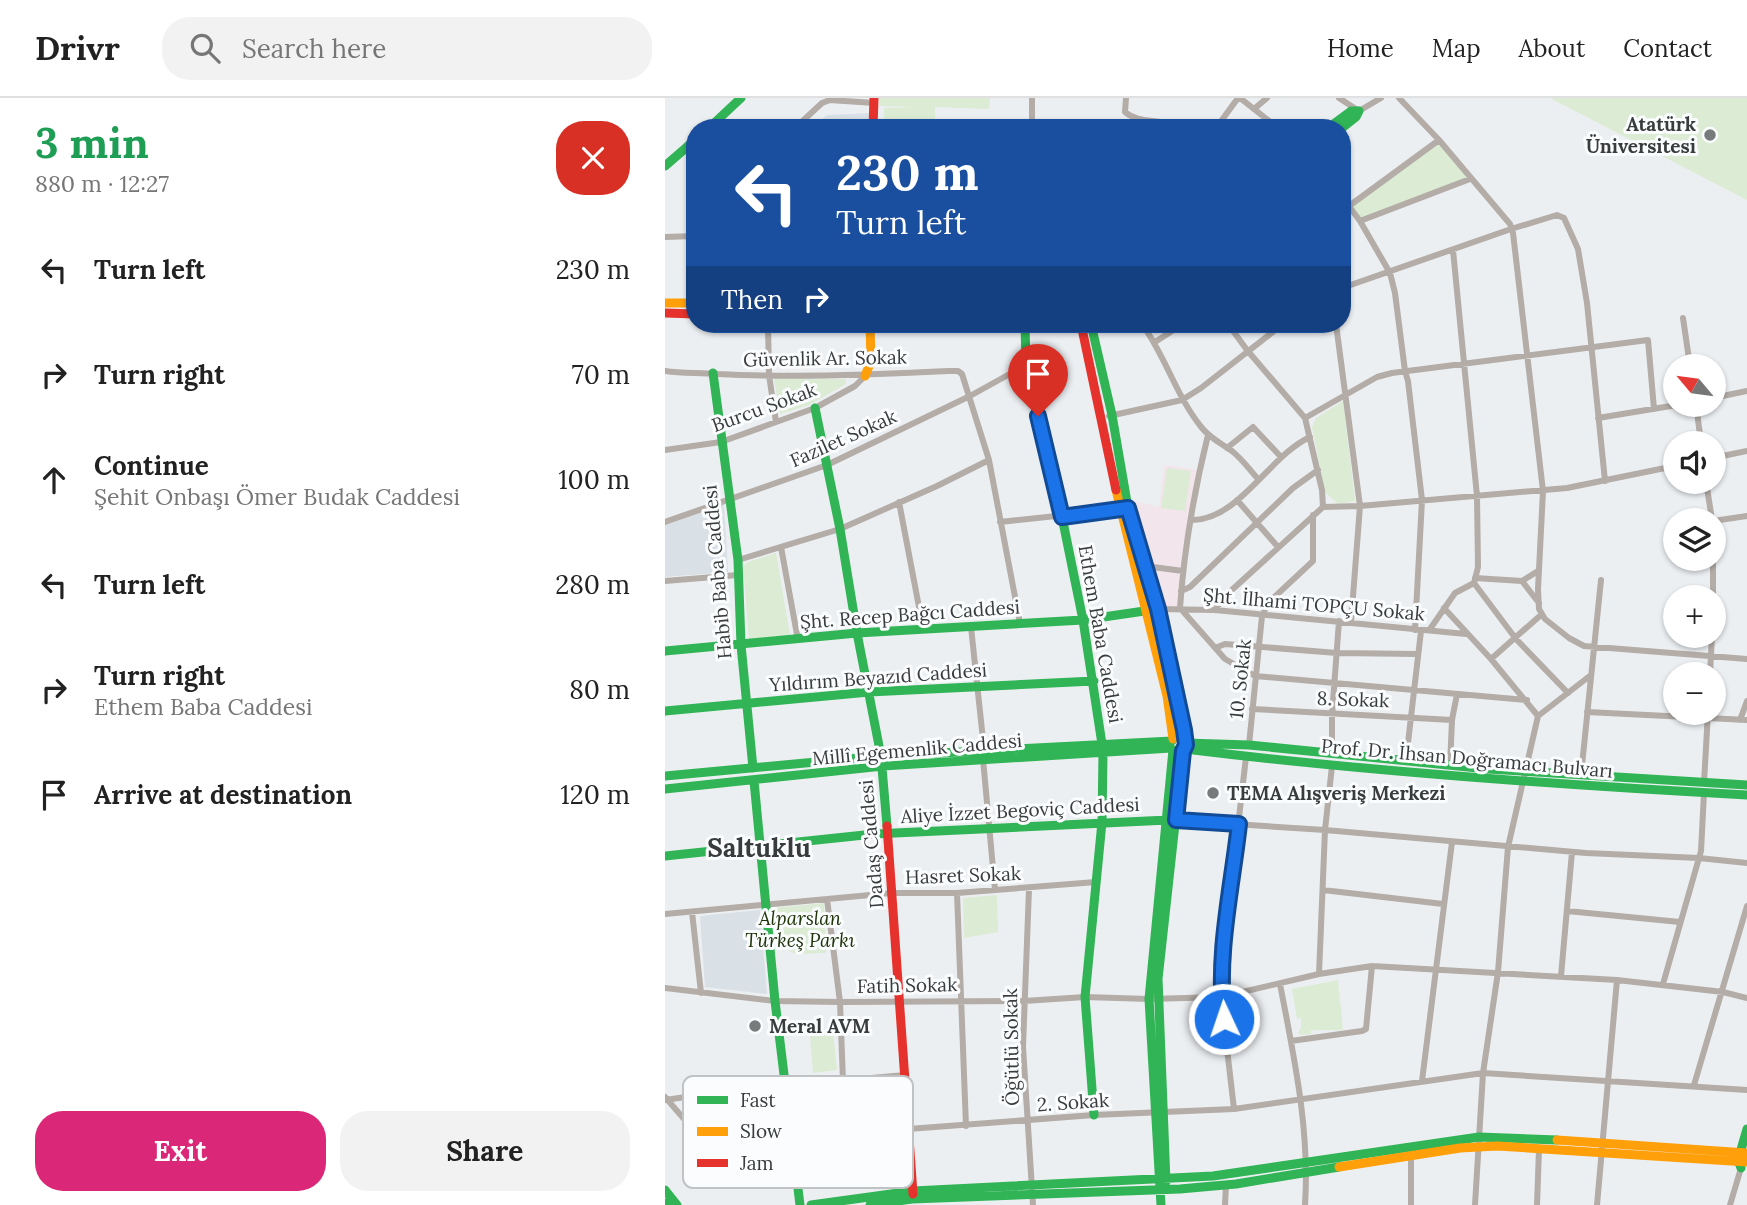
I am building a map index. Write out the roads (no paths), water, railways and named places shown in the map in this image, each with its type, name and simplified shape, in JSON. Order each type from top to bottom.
[{"type":"street","points":[[719,119],[741,98]]},
{"type":"street","points":[[1032,98],[1032,119]]},
{"type":"street","points":[[1126,98],[1125,112],[1132,118],[1142,119]]},
{"type":"street","points":[[1223,119],[1239,98],[1267,119]]},
{"type":"street","points":[[1254,108],[1267,98]]},
{"type":"street","points":[[1339,98],[1359,111]]},
{"type":"street","points":[[1340,119],[1351,111],[1359,111],[1381,98]]},
{"type":"street","points":[[1399,98],[1439,140],[1510,224],[1543,491],[1538,571],[1539,603],[1545,620],[1569,638],[1594,649],[1747,659]]},
{"type":"street","points":[[806,119],[830,100],[874,101],[873,119]]},
{"type":"street","points":[[1351,121],[1359,111]]},
{"type":"street","points":[[1351,205],[1439,140]]},
{"type":"street","points":[[665,166],[686,148]]},
{"type":"street","points":[[1360,221],[1471,179]]},
{"type":"street","points":[[1351,209],[1390,273],[1395,293],[1422,500],[1417,654],[1406,760]]},
{"type":"street","points":[[1351,285],[1557,215],[1567,222],[1578,249],[1587,303],[1605,481]]},
{"type":"street","points":[[665,237],[686,236]]},
{"type":"street","points":[[1453,250],[1477,496],[1478,567],[1474,581]]},
{"type":"street","points":[[665,295],[665,310],[686,313]]},
{"type":"street","points":[[665,303],[686,303]]},
{"type":"street","points":[[1683,318],[1688,354]]},
{"type":"street","points":[[768,333],[769,375],[776,422]]},
{"type":"street","points":[[865,376],[871,361],[870,333]]},
{"type":"street","name":"Ethem Baba Caddesi","points":[[1025,333],[1026,365],[1083,620],[1103,749],[1102,822],[1085,997],[1094,1115]]},
{"type":"street","points":[[1082,333],[1178,745]]},
{"type":"street","points":[[1093,333],[1112,415],[1124,509],[1158,609],[1178,745],[1154,998],[1162,1205]]},
{"type":"street","points":[[1148,333],[1182,400],[1208,435],[1227,448],[1258,479]]},
{"type":"street","points":[[1155,342],[1168,333]]},
{"type":"street","points":[[1235,333],[1305,418],[1318,470],[1323,507]]},
{"type":"street","points":[[1100,418],[1182,400],[1271,333]]},
{"type":"street","points":[[1337,333],[1360,506],[1351,622]]},
{"type":"street","points":[[1305,418],[1377,377],[1462,363],[1647,340],[1654,409]]},
{"type":"street","name":"Fazilet Sokak","points":[[665,522],[827,465],[970,396],[1026,365]]},
{"type":"street","name":"Güvenlik Ar. Sokak","points":[[665,371],[683,374],[865,376],[958,371],[962,374],[970,396]]},
{"type":"street","name":"Habib Baba Caddesi","points":[[713,373],[738,560],[741,645],[753,768]]},
{"type":"street","name":"Burcu Sokak","points":[[665,450],[721,442],[815,408],[855,386],[865,376]]},
{"type":"street","points":[[1726,395],[1747,391]]},
{"type":"street","points":[[970,396],[989,460],[1020,623]]},
{"type":"street","points":[[1598,418],[1663,407]]},
{"type":"street","name":"Dadaş Caddesi","points":[[815,408],[882,761],[905,1075]]},
{"type":"street","points":[[1227,448],[1253,427],[1282,457]]},
{"type":"street","points":[[1208,435],[1183,571],[1180,608],[1232,663],[1255,676],[1527,700]]},
{"type":"street","points":[[1192,520],[1217,515],[1297,444],[1310,437]]},
{"type":"street","points":[[1726,455],[1747,451]]},
{"type":"street","points":[[738,560],[840,529],[989,460]]},
{"type":"street","points":[[1215,610],[1223,598],[1323,507],[1543,491],[1663,469]]},
{"type":"street","points":[[1181,591],[1190,587],[1304,478],[1318,470]]},
{"type":"street","points":[[1237,500],[1279,547]]},
{"type":"street","points":[[899,502],[923,628]]},
{"type":"street","points":[[1000,522],[1124,509]]},
{"type":"street","points":[[1262,615],[1269,602],[1313,561],[1313,515]]},
{"type":"street","points":[[1726,519],[1747,516]]},
{"type":"street","points":[[781,547],[798,640]]},
{"type":"street","points":[[1145,566],[1183,571]]},
{"type":"street","points":[[1430,629],[1455,593],[1474,581],[1522,581],[1538,571]]},
{"type":"street","points":[[665,581],[738,575]]},
{"type":"street","points":[[1581,775],[1601,580]]},
{"type":"street","points":[[1474,581],[1516,639],[1568,694]]},
{"type":"street","points":[[1522,581],[1539,603]]},
{"type":"street","points":[[1444,608],[1527,700],[1538,716]]},
{"type":"street","name":"Şht. İlhami TOPÇU Sokak","points":[[1158,609],[1215,610],[1467,634]]},
{"type":"street","name":"Şht. Recep Bağcı Caddesi","points":[[665,651],[923,628],[1083,620],[1158,609]]},
{"type":"street","points":[[1491,659],[1542,614]]},
{"type":"street","name":"10. Sokak","points":[[1249,745],[1262,615]]},
{"type":"street","points":[[1318,974],[1339,621]]},
{"type":"street","points":[[971,627],[979,687],[995,890]]},
{"type":"street","points":[[1215,648],[1226,645],[1337,653],[1417,654]]},
{"type":"street","points":[[1711,648],[1711,662]]},
{"type":"street","points":[[1475,1205],[1483,1073],[1498,972],[1508,847],[1521,782],[1538,716],[1591,675]]},
{"type":"street","name":"Yıldırım Beyazıd Caddesi","points":[[665,711],[869,692],[1094,681]]},
{"type":"street","points":[[1450,766],[1452,720],[1457,694]]},
{"type":"street","points":[[1726,718],[1744,720],[1747,701]]},
{"type":"street","name":"8. Sokak","points":[[1252,709],[1452,720]]},
{"type":"street","points":[[1587,712],[1663,714]]},
{"type":"street","points":[[1704,783],[1707,725]]},
{"type":"street","name":"Prof. Dr. İhsan Doğramacı Bulvarı","points":[[1178,745],[1249,745],[1450,766],[1747,785]]},
{"type":"street","name":"Prof. Dr. İhsan Doğramacı Bulvarı","points":[[1178,745],[1246,757],[1521,782],[1747,795]]},
{"type":"street","name":"Millî Egemenlik Caddesi","points":[[665,776],[984,754],[1178,745]]},
{"type":"street","points":[[1234,1109],[1221,997],[1246,757]]},
{"type":"street","name":"Millî Egemenlik Caddesi","points":[[665,789],[754,781],[882,761]]},
{"type":"street","points":[[754,781],[764,906],[784,1076]]},
{"type":"street","points":[[1663,984],[1699,858],[1704,793]]},
{"type":"street","points":[[1172,820],[1747,863]]},
{"type":"street","name":"Aliye İzzet Begoviç Caddesi","points":[[665,856],[874,834],[1172,820]]},
{"type":"street","points":[[1422,1081],[1451,842]]},
{"type":"street","points":[[1561,976],[1572,852]]},
{"type":"street","name":"Hasret Sokak","points":[[665,914],[892,893],[957,893],[1096,882]]},
{"type":"street","name":"Öğütlü Sokak","points":[[1029,889],[1023,1046],[1033,1195]]},
{"type":"street","points":[[1323,890],[1443,904]]},
{"type":"street","points":[[957,893],[966,1126]]},
{"type":"street","points":[[827,898],[840,1002],[843,1076]]},
{"type":"street","points":[[1694,1086],[1747,906]]},
{"type":"street","points":[[1567,911],[1679,922]]},
{"type":"street","points":[[692,912],[701,993]]},
{"type":"street","points":[[1291,1041],[1366,1029],[1372,966]]},
{"type":"street","name":"Fatih Sokak","points":[[665,988],[775,1001],[1024,1001],[1085,997],[1221,997],[1318,974],[1372,966],[1617,980],[1723,992],[1747,998]]},
{"type":"street","points":[[1597,1205],[1617,980]]},
{"type":"street","points":[[1280,984],[1301,1098],[1307,1166],[1305,1205]]},
{"type":"street","name":"2. Sokak","points":[[913,1129],[1094,1115],[1234,1109],[1483,1073],[1747,1090]]},
{"type":"street","points":[[895,1076],[905,1075]]},
{"type":"street","points":[[665,1099],[683,1097]]},
{"type":"street","name":"2. Sokak","points":[[665,1099],[683,1119]]},
{"type":"street","points":[[1730,1205],[1743,1159],[1747,1129]]},
{"type":"street","points":[[1163,1184],[1226,1185],[1307,1166],[1479,1142],[1601,1141],[1688,1149],[1743,1159]]},
{"type":"street","points":[[811,1205],[913,1198],[1033,1195],[1163,1184],[1411,1154],[1479,1142],[1539,1149],[1743,1159]]},
{"type":"street","points":[[1537,1205],[1539,1149]]},
{"type":"street","points":[[1411,1154],[1411,1205]]},
{"type":"street","points":[[1225,1205],[1226,1185]]},
{"type":"street","points":[[665,1190],[677,1205]]},
{"type":"street","points":[[870,1205],[913,1198]]},
{"type":"place","name":"Atatürk Üniversitesi","points":[[1710,135]]},
{"type":"place","name":"TEMA Alışveriş Merkezi","points":[[1213,793]]},
{"type":"place","name":"Meral AVM","points":[[755,1026]]},
{"type":"district","name":"Saltuklu","points":[[759,847]]},
{"type":"park label","name":"Alparslan Türkeş Parkı","points":[[800,929]]}]
